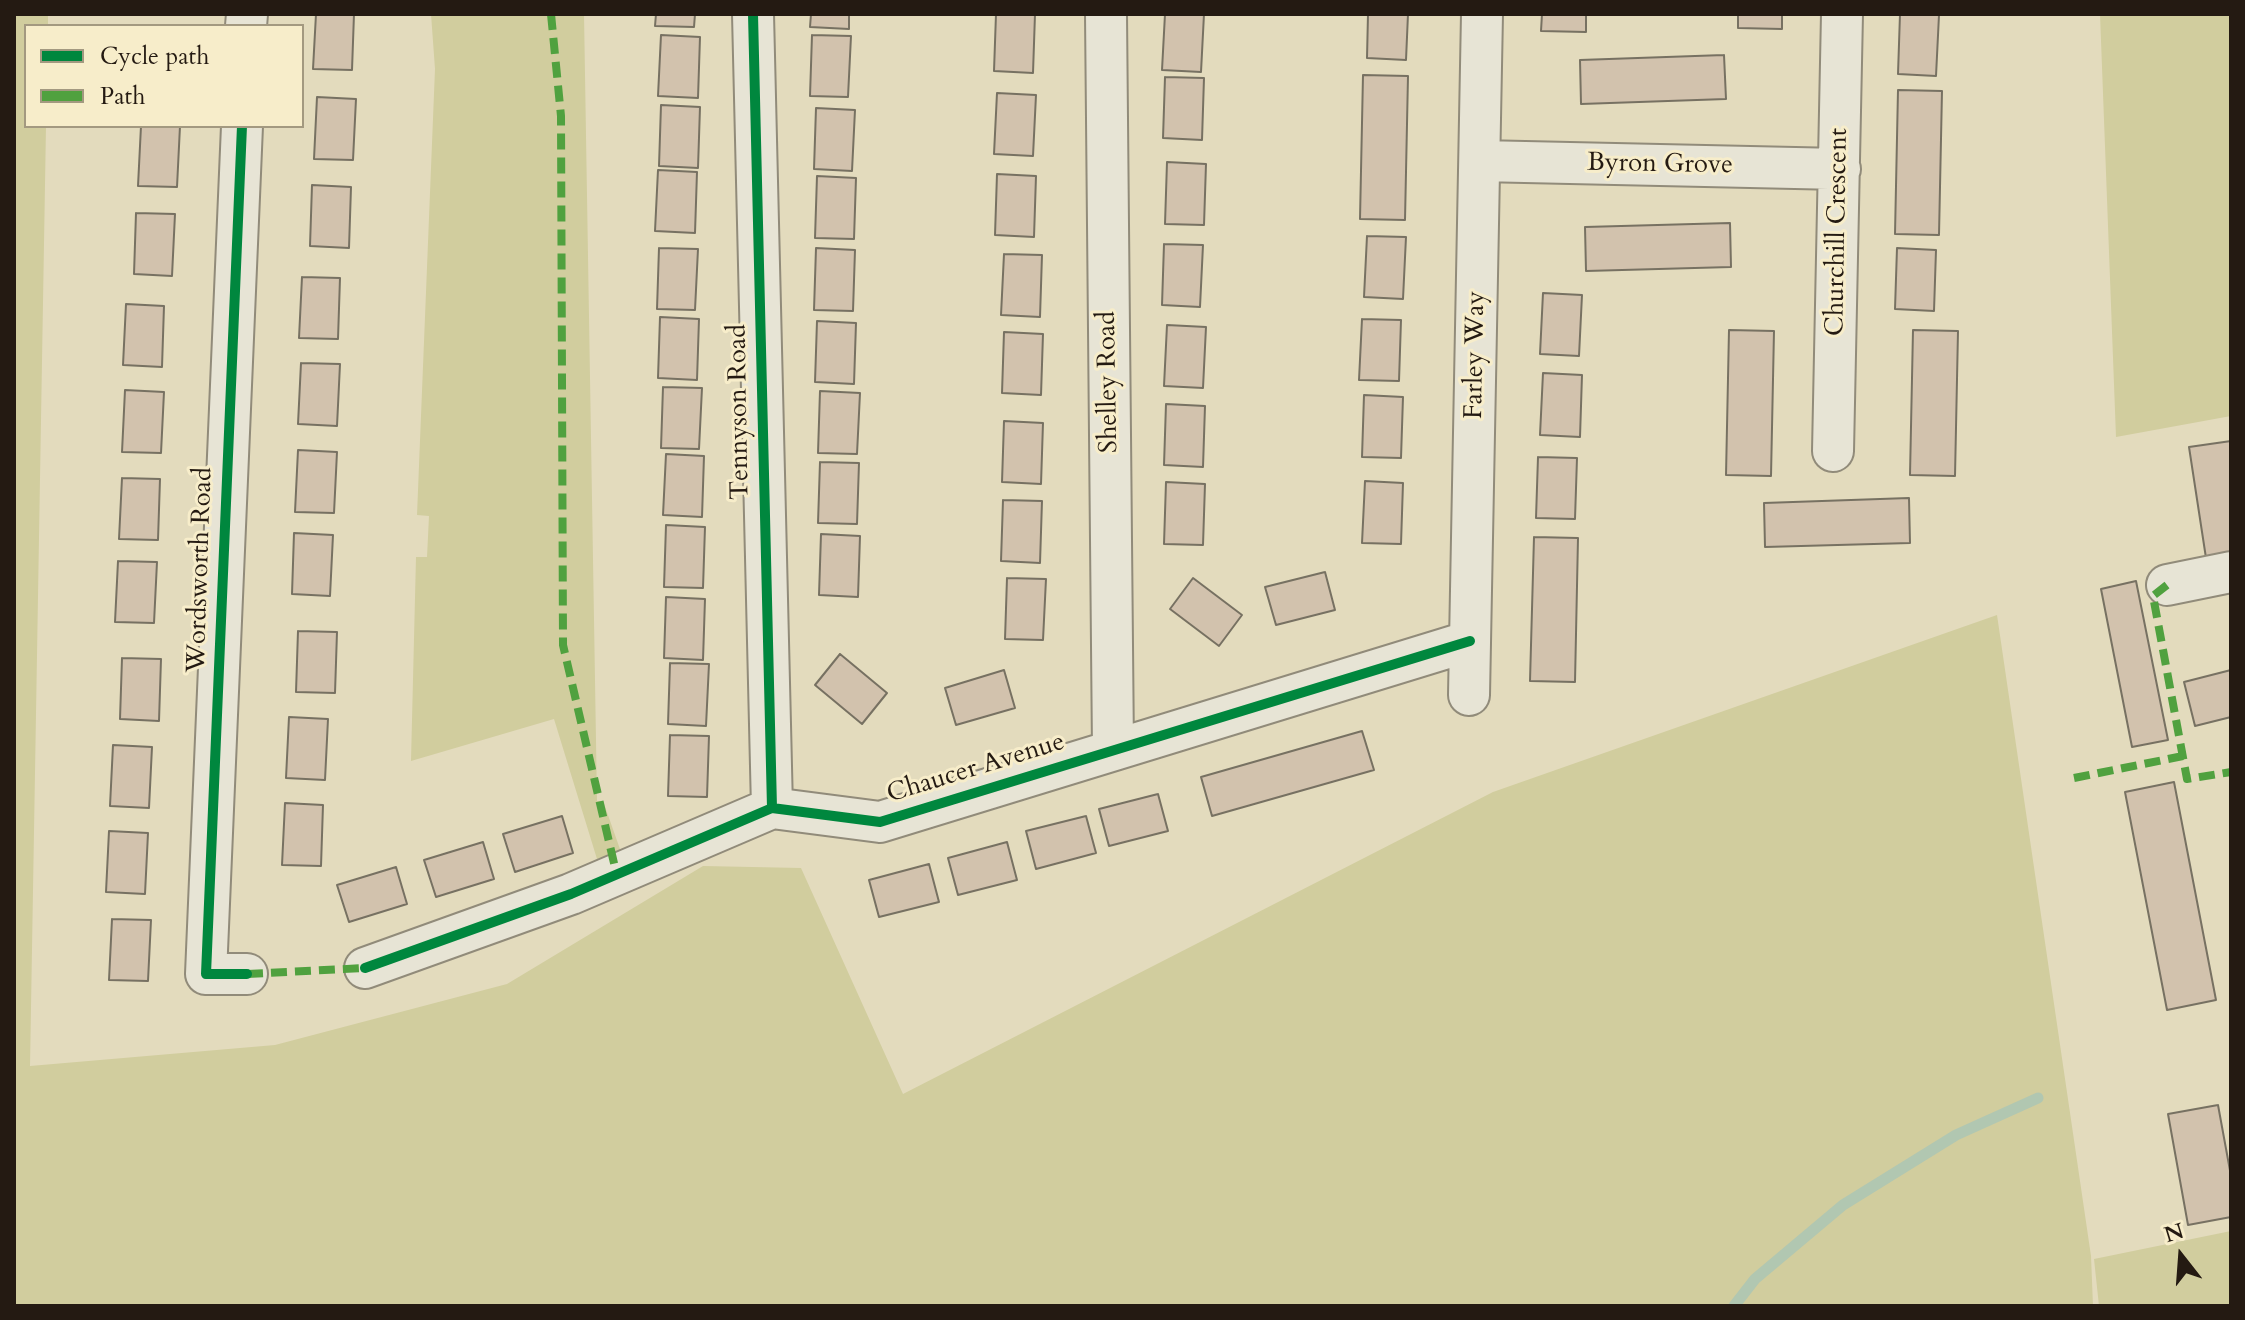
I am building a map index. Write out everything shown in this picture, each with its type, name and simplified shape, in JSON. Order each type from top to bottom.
[{"type":"street","name":"Tennyson Road","points":[[753,14],[772,808]]},
{"type":"street","name":"Shelley Road","points":[[1106,14],[1113,750]]},
{"type":"street","name":"Farley Way","points":[[1469,695],[1482,14]]},
{"type":"street","name":"Churchill Crescent","points":[[1833,451],[1842,14]]},
{"type":"street","name":"Wordsworth Road","points":[[242,128],[206,974],[247,974]]},
{"type":"street","name":"Byron Grove","points":[[1480,161],[1840,169]]},
{"type":"street","points":[[2167,585],[2231,572]]},
{"type":"street","name":"Chaucer Avenue","points":[[772,808],[880,822],[1470,641]]},
{"type":"street","points":[[365,968],[571,894],[772,808]]},
{"type":"shaded area","points":[[14,14],[48,14],[48,24],[24,24],[24,128],[46,128],[30,1066],[275,1045],[507,984],[703,866],[801,868],[903,1094],[1493,792],[1997,615],[2091,1256],[2093,1306],[14,1306]]},
{"type":"shaded area","points":[[431,14],[584,14],[597,801],[603,801],[621,852],[597,859],[554,719],[411,761],[416,557],[427,557],[429,516],[417,515],[435,69]]},
{"type":"shaded area","points":[[2100,14],[2231,14],[2231,416],[2116,437]]},
{"type":"shaded area","points":[[2231,1231],[2231,1306],[2099,1306],[2094,1259]]},
{"type":"building","points":[[316,14],[354,14],[352,70],[313,69]]},
{"type":"building","points":[[656,14],[695,14],[694,27],[655,26]]},
{"type":"building","points":[[811,14],[849,14],[849,29],[810,27]]},
{"type":"building","points":[[996,14],[1035,14],[1033,73],[994,71]]},
{"type":"building","points":[[1165,14],[1204,14],[1201,72],[1162,70]]},
{"type":"building","points":[[1368,14],[1408,14],[1406,60],[1367,58]]},
{"type":"building","points":[[1542,14],[1586,14],[1586,32],[1541,31]]},
{"type":"building","points":[[1738,14],[1782,14],[1782,29],[1738,28]]},
{"type":"building","points":[[1900,14],[1939,15],[1936,76],[1898,74]]},
{"type":"building","points":[[661,35],[700,37],[698,98],[658,96]]},
{"type":"building","points":[[812,35],[851,36],[848,97],[810,96]]},
{"type":"building","points":[[1724,55],[1726,99],[1581,104],[1580,60]]},
{"type":"building","points":[[1363,75],[1408,76],[1405,220],[1360,219]]},
{"type":"building","points":[[1165,77],[1204,78],[1202,140],[1163,138]]},
{"type":"building","points":[[1898,90],[1942,91],[1939,235],[1895,234]]},
{"type":"building","points":[[997,93],[1036,95],[1033,156],[994,154]]},
{"type":"building","points":[[317,97],[356,99],[353,160],[314,159]]},
{"type":"building","points":[[661,105],[700,107],[698,168],[659,166]]},
{"type":"building","points":[[816,108],[855,110],[852,171],[814,169]]},
{"type":"building","points":[[141,128],[180,128],[177,187],[138,186]]},
{"type":"building","points":[[1167,162],[1206,164],[1204,225],[1165,224]]},
{"type":"building","points":[[658,170],[697,172],[695,233],[655,231]]},
{"type":"building","points":[[997,174],[1036,176],[1034,237],[995,235]]},
{"type":"building","points":[[817,176],[856,178],[854,239],[815,238]]},
{"type":"building","points":[[312,185],[351,187],[349,248],[310,246]]},
{"type":"building","points":[[136,213],[175,214],[172,276],[134,274]]},
{"type":"building","points":[[1730,223],[1731,267],[1586,271],[1585,227]]},
{"type":"building","points":[[1367,236],[1406,237],[1403,299],[1364,297]]},
{"type":"building","points":[[1164,244],[1203,245],[1200,307],[1162,305]]},
{"type":"building","points":[[659,248],[698,249],[695,310],[657,309]]},
{"type":"building","points":[[816,248],[855,250],[853,311],[814,310]]},
{"type":"building","points":[[1897,248],[1936,250],[1934,311],[1895,309]]},
{"type":"building","points":[[1004,254],[1042,255],[1040,317],[1001,315]]},
{"type":"building","points":[[302,277],[340,278],[338,339],[299,338]]},
{"type":"building","points":[[1543,293],[1582,295],[1579,356],[1540,354]]},
{"type":"building","points":[[126,304],[164,306],[162,367],[123,365]]},
{"type":"building","points":[[660,317],[699,319],[697,380],[658,378]]},
{"type":"building","points":[[1362,319],[1401,320],[1399,381],[1359,380]]},
{"type":"building","points":[[817,321],[856,323],[854,384],[815,382]]},
{"type":"building","points":[[1167,325],[1206,327],[1203,388],[1164,386]]},
{"type":"building","points":[[1729,330],[1774,331],[1771,476],[1726,475]]},
{"type":"building","points":[[1913,330],[1958,331],[1955,476],[1910,475]]},
{"type":"building","points":[[1004,332],[1043,334],[1041,395],[1002,393]]},
{"type":"building","points":[[301,363],[340,364],[337,426],[298,424]]},
{"type":"building","points":[[1543,373],[1582,375],[1580,437],[1540,435]]},
{"type":"building","points":[[663,387],[702,388],[699,449],[661,448]]},
{"type":"building","points":[[125,390],[164,392],[161,453],[122,452]]},
{"type":"building","points":[[820,391],[860,393],[857,454],[818,453]]},
{"type":"building","points":[[1364,395],[1403,397],[1401,458],[1362,457]]},
{"type":"building","points":[[1166,404],[1205,406],[1203,467],[1164,465]]},
{"type":"building","points":[[1004,421],[1043,423],[1041,484],[1002,482]]},
{"type":"building","points":[[2231,441],[2231,555],[2206,558],[2189,447]]},
{"type":"building","points":[[298,450],[337,452],[334,513],[295,512]]},
{"type":"building","points":[[666,454],[704,456],[702,517],[663,515]]},
{"type":"building","points":[[1538,457],[1577,458],[1575,519],[1536,518]]},
{"type":"building","points":[[820,462],[859,463],[857,524],[818,523]]},
{"type":"building","points":[[122,478],[160,479],[158,540],[119,539]]},
{"type":"building","points":[[1365,481],[1403,483],[1401,544],[1362,543]]},
{"type":"building","points":[[1166,482],[1205,484],[1203,545],[1164,544]]},
{"type":"building","points":[[1909,498],[1910,543],[1765,547],[1764,503]]},
{"type":"building","points":[[1003,500],[1042,501],[1040,563],[1001,561]]},
{"type":"building","points":[[666,525],[705,527],[703,588],[664,587]]},
{"type":"building","points":[[294,533],[333,535],[330,596],[292,594]]},
{"type":"building","points":[[821,534],[860,536],[858,597],[819,595]]},
{"type":"building","points":[[1534,537],[1578,538],[1575,682],[1530,681]]},
{"type":"building","points":[[118,561],[157,562],[154,623],[115,622]]},
{"type":"building","points":[[1325,572],[1335,610],[1276,625],[1265,587]]},
{"type":"building","points":[[1007,578],[1046,579],[1043,640],[1005,639]]},
{"type":"building","points":[[1193,578],[1242,615],[1219,646],[1170,609]]},
{"type":"building","points":[[2136,581],[2168,740],[2132,747],[2101,589]]},
{"type":"building","points":[[666,597],[705,599],[703,660],[664,658]]},
{"type":"building","points":[[298,631],[337,632],[335,693],[296,692]]},
{"type":"building","points":[[840,654],[887,693],[862,724],[815,685]]},
{"type":"building","points":[[122,658],[161,659],[159,721],[120,719]]},
{"type":"building","points":[[670,663],[709,664],[706,726],[668,724]]},
{"type":"building","points":[[1004,670],[1015,708],[956,725],[945,688]]},
{"type":"building","points":[[2231,670],[2231,717],[2195,726],[2184,682]]},
{"type":"building","points":[[289,717],[328,719],[325,780],[286,778]]},
{"type":"building","points":[[1362,731],[1374,770],[1212,816],[1201,777]]},
{"type":"building","points":[[670,735],[709,736],[707,797],[668,796]]},
{"type":"building","points":[[113,745],[152,747],[149,808],[110,806]]},
{"type":"building","points":[[2174,782],[2216,1000],[2167,1010],[2125,792]]},
{"type":"building","points":[[1158,794],[1168,831],[1109,846],[1099,809]]},
{"type":"building","points":[[285,803],[323,805],[321,866],[282,865]]},
{"type":"building","points":[[562,816],[573,853],[515,872],[503,834]]},
{"type":"building","points":[[1086,816],[1096,853],[1036,869],[1026,831]]},
{"type":"building","points":[[109,831],[148,833],[145,894],[106,892]]},
{"type":"building","points":[[483,842],[494,879],[436,897],[424,860]]},
{"type":"building","points":[[1007,842],[1017,880],[958,895],[948,858]]},
{"type":"building","points":[[929,864],[939,902],[879,917],[869,880]]},
{"type":"building","points":[[396,867],[407,904],[349,922],[337,885]]},
{"type":"building","points":[[112,919],[151,920],[148,981],[109,980]]},
{"type":"building","points":[[2218,1105],[2231,1176],[2231,1217],[2188,1225],[2168,1114]]},
{"type":"waterway","points":[[1734,1306],[1755,1279],[1843,1205],[1956,1135],[2038,1098]]},
{"type":"marked path","points":[[551,14],[561,116],[563,645],[617,876]]},
{"type":"marked path","points":[[2167,585],[2153,596],[2187,779],[2231,772]]},
{"type":"marked path","points":[[2074,778],[2183,756]]},
{"type":"marked path","points":[[247,974],[365,968]]},
{"type":"cycle path","points":[[753,14],[772,808]]},
{"type":"cycle path","points":[[242,128],[206,974],[247,974]]},
{"type":"cycle path","points":[[365,968],[571,894],[772,808],[880,822],[1470,641]]}]
